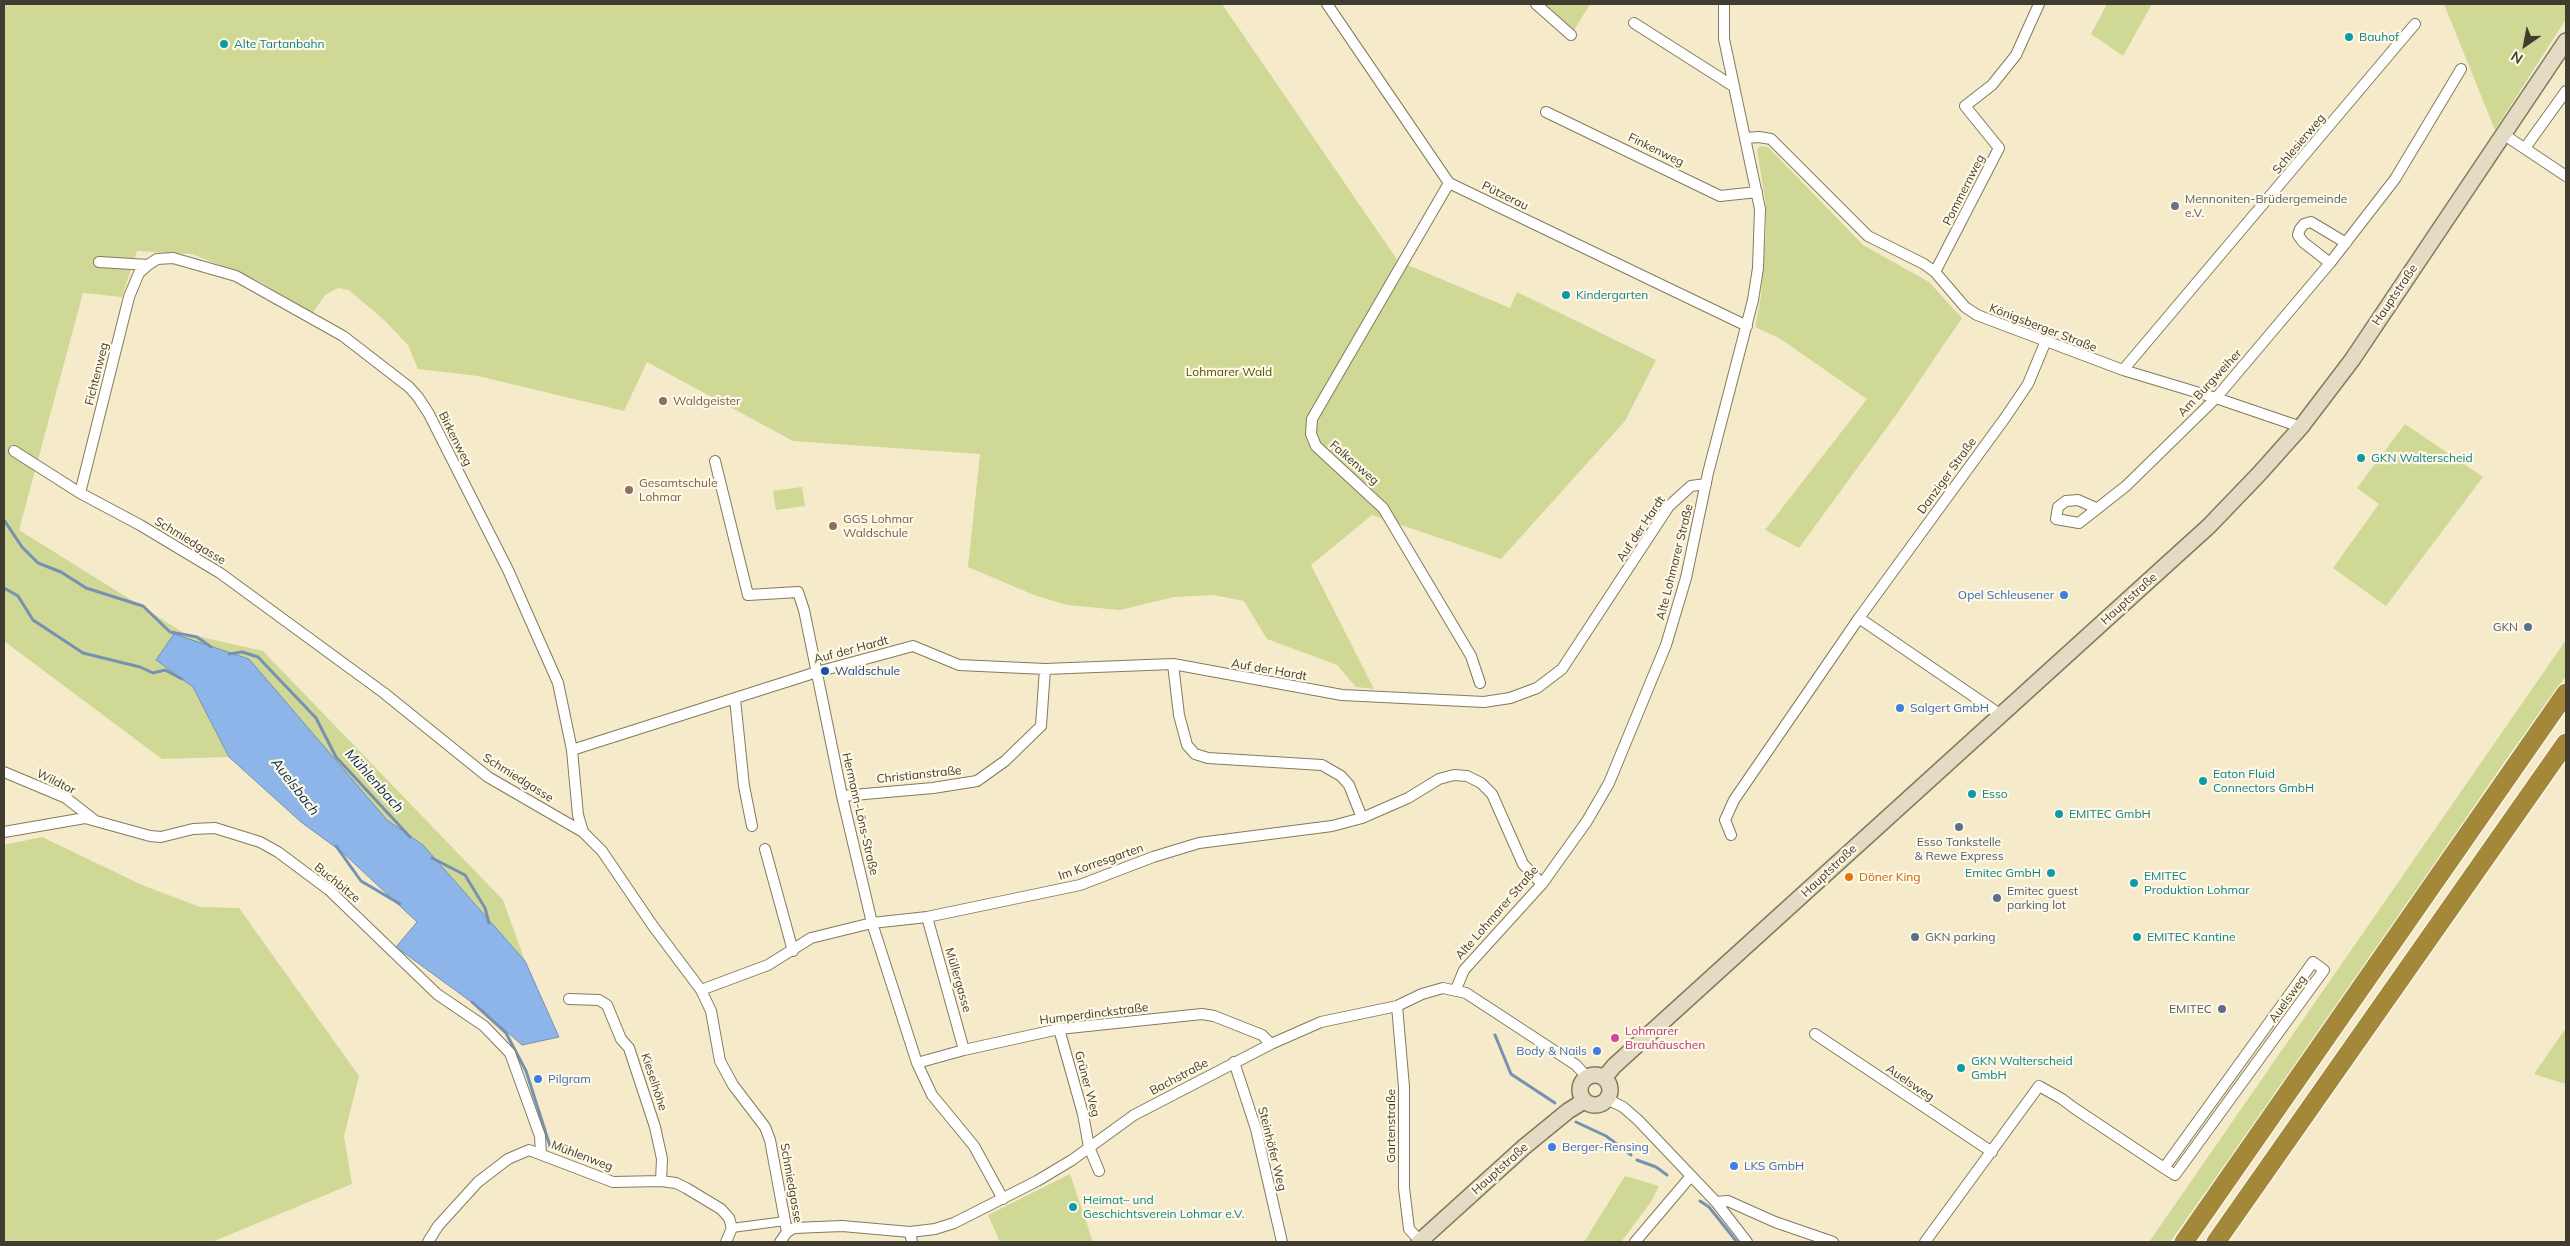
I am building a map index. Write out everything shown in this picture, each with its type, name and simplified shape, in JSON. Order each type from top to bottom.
[{"type":"highway","points":[[2184,1242],[2566,693]]},
{"type":"highway","points":[[2216,1242],[2566,743]]},
{"type":"main road","name":"Hauptstraße","points":[[1604,1078],[1614,1066],[2209,526],[2301,427],[2352,360],[2566,41]]},
{"type":"main road","points":[[1596,1075],[1604,1078],[1610,1088],[1607,1099],[1598,1105],[1584,1101],[1580,1090],[1587,1077],[1596,1075]]},
{"type":"main road","name":"Hauptstraße","points":[[1420,1242],[1524,1147],[1584,1101]]},
{"type":"street","points":[[1327,4],[1449,183]]},
{"type":"street","points":[[1536,4],[1571,35]]},
{"type":"street","name":"Alte Lohmarer Straße","points":[[1456,989],[1464,970],[1542,884],[1587,821],[1609,783],[1662,654],[1686,578],[1706,484],[1746,326],[1758,268],[1760,209],[1724,39],[1724,4]]},
{"type":"street","name":"Pommernweg","points":[[1935,272],[1999,148],[1964,106],[1992,84],[2012,61],[2039,4]]},
{"type":"street","points":[[1634,23],[1733,86]]},
{"type":"street","name":"Schlesierweg","points":[[2124,370],[2415,24]]},
{"type":"street","name":"Am Burgweiher","points":[[2096,508],[2126,486],[2216,398],[2346,244],[2395,179],[2461,69]]},
{"type":"street","points":[[2525,148],[2566,91]]},
{"type":"street","name":"Finkenweg","points":[[1546,112],[1720,196],[1757,192]]},
{"type":"street","points":[[2504,134],[2566,176]]},
{"type":"street","name":"Königsberger Straße","points":[[1746,138],[1759,136],[1771,139],[1868,236],[1924,264],[1935,272],[1965,307],[1976,316],[2044,343],[2301,427]]},
{"type":"street","name":"Pützerau","points":[[1449,183],[1746,326]]},
{"type":"street","name":"Falkenweg","points":[[1449,183],[1312,419],[1310,434],[1316,446],[1383,508],[1471,656],[1480,683]]},
{"type":"street","points":[[2330,263],[2302,242],[2298,235],[2300,228],[2304,224],[2311,222],[2346,244]]},
{"type":"street","name":"Birkenweg","points":[[99,262],[148,265],[157,259],[173,258],[236,276],[343,336],[409,387],[429,414],[526,610],[558,683],[572,750],[578,815],[583,832]]},
{"type":"street","name":"Fichtenweg","points":[[80,493],[129,297],[139,273],[148,265]]},
{"type":"street","name":"Danziger Straße","points":[[1731,835],[1725,820],[1734,800],[1859,618],[2005,418],[2028,384],[2044,343]]},
{"type":"street","name":"Schmiedgasse","points":[[14,451],[80,493],[140,525],[220,573],[391,698],[488,777],[583,832],[602,850],[701,990],[711,1011],[720,1061],[733,1085],[765,1127],[770,1140],[787,1232]]},
{"type":"street","name":"Hermann-Löns-Straße","points":[[714,461],[748,594],[798,592],[804,610],[842,796],[872,923],[917,1063],[932,1095],[974,1146],[1003,1199]]},
{"type":"street","name":"Auf der Hardt","points":[[572,750],[816,672],[913,646],[959,665],[1045,669],[1173,664],[1342,695],[1484,702],[1510,698],[1537,688],[1562,668],[1669,506],[1691,486],[1706,484]]},
{"type":"street","points":[[1859,618],[2001,715]]},
{"type":"street","points":[[1173,664],[1179,715],[1187,745],[1195,754],[1208,758],[1322,765],[1341,776],[1348,785],[1362,818]]},
{"type":"street","name":"Christianstraße","points":[[842,796],[933,788],[977,781],[1005,761],[1041,726],[1045,669]]},
{"type":"street","points":[[735,699],[744,786],[752,826]]},
{"type":"street","name":"Wildtor","points":[[4,772],[66,798],[93,820]]},
{"type":"street","name":"Im Korresgarten","points":[[701,990],[752,972],[793,951],[799,944],[810,938],[872,923],[927,917],[1080,885],[1153,857],[1199,843],[1332,826],[1362,818],[1408,798],[1439,779],[1454,775],[1466,776],[1481,783],[1492,794],[1523,864],[1542,884]]},
{"type":"street","name":"Buchbitze","points":[[4,832],[85,818],[150,836],[161,837],[193,829],[215,828],[252,839],[278,852],[329,890],[437,994],[484,1026],[510,1053],[540,1136],[541,1154]]},
{"type":"street","points":[[765,848],[793,951]]},
{"type":"street","name":"Müllergasse","points":[[927,917],[964,1050]]},
{"type":"street","name":"Auelsweg","points":[[2313,962],[2324,970],[2175,1175],[2164,1168],[2313,962]]},
{"type":"street","name":"Bachstraße","points":[[787,1232],[794,1228],[833,1226],[911,1237],[954,1223],[1043,1177],[1134,1115],[1271,1044],[1321,1022],[1397,1006],[1428,992],[1443,988],[1456,989]]},
{"type":"street","points":[[1456,989],[1466,992],[1548,1046],[1576,1065],[1587,1077]]},
{"type":"street","name":"Kieselhöhe","points":[[569,999],[598,1000],[607,1005],[621,1039],[629,1048],[655,1127],[662,1159],[661,1182]]},
{"type":"street","name":"Gartenstraße","points":[[1397,1006],[1404,1087],[1404,1188],[1410,1229],[1420,1242]]},
{"type":"street","name":"Humperdinckstraße","points":[[917,1063],[964,1050],[1059,1029],[1202,1014],[1214,1016],[1262,1034],[1271,1044]]},
{"type":"street","name":"Grüner Weg","points":[[1059,1029],[1083,1114],[1089,1147],[1099,1170]]},
{"type":"street","name":"Auelsweg","points":[[1814,1034],[1992,1152]]},
{"type":"street","name":"Steinhöfer Weg","points":[[1234,1062],[1256,1129],[1282,1242]]},
{"type":"street","points":[[1925,1242],[2039,1086],[2164,1168]]},
{"type":"street","points":[[1607,1099],[1623,1107],[1638,1120],[1716,1202],[1747,1242]]},
{"type":"street","name":"Mühlenweg","points":[[428,1242],[438,1226],[478,1182],[500,1165],[529,1150],[566,1166],[613,1182],[676,1183],[700,1195],[721,1209],[729,1218],[732,1228]]},
{"type":"street","points":[[1635,1242],[1691,1176]]},
{"type":"street","points":[[1716,1202],[1728,1201],[1776,1222],[1833,1242]]},
{"type":"street","points":[[726,1242],[732,1228],[784,1221]]},
{"type":"street","points":[[780,1242],[787,1232]]},
{"type":"green space","name":"Lohmarer Wald","points":[[4,4],[1222,4],[1398,261],[1510,308],[1517,292],[1656,360],[1625,421],[1501,559],[1372,515],[1311,565],[1374,689],[1356,687],[1337,665],[1267,639],[1244,601],[1213,595],[1174,597],[1120,610],[1067,605],[1034,595],[968,567],[980,454],[793,441],[647,362],[624,411],[478,376],[418,369],[408,345],[384,320],[349,290],[338,288],[325,295],[312,314],[261,282],[192,254],[137,251],[122,297],[83,293],[19,530],[184,633],[263,651],[503,900],[525,961],[423,845],[156,660],[193,687],[229,757],[162,759],[4,641]]},
{"type":"green space","points":[[1541,4],[1590,4],[1573,32]]},
{"type":"green space","points":[[2107,4],[2152,4],[2123,56],[2091,34]]},
{"type":"green space","points":[[2444,4],[2566,4],[2566,19],[2495,130]]},
{"type":"green space","points":[[1761,146],[1768,147],[1863,245],[1929,282],[1962,318],[1896,415],[1799,548],[1765,530],[1867,399],[1779,338],[1755,327],[1761,297],[1766,233],[1766,206],[1757,149]]},
{"type":"green space","points":[[2405,424],[2483,477],[2386,606],[2333,568],[2379,504],[2357,488]]},
{"type":"green space","points":[[802,487],[805,506],[776,510],[773,491]]},
{"type":"green space","points":[[2566,640],[2566,676],[2503,764],[2327,1023],[2170,1242],[2149,1242]]},
{"type":"green space","points":[[42,837],[142,885],[200,907],[239,908],[359,1076],[344,1136],[352,1184],[212,1242],[4,1242],[4,845]]},
{"type":"green space","points":[[2566,1028],[2566,1084],[2534,1074]]},
{"type":"green space","points":[[1070,1174],[1093,1242],[1000,1242],[988,1215]]},
{"type":"green space","points":[[1625,1176],[1659,1186],[1651,1202],[1621,1242],[1584,1242]]},
{"type":"water","points":[[174,634],[249,659],[387,820],[423,845],[525,961],[559,1037],[522,1045],[481,1009],[396,947],[417,922],[342,852],[301,822],[229,757],[193,687],[156,660]]},
{"type":"waterway","name":"Mühlenbach","points":[[4,520],[22,547],[38,563],[61,572],[86,588],[143,606],[170,632],[197,637],[211,647]]},
{"type":"waterway","name":"Auelsbach","points":[[4,588],[18,596],[33,620],[83,653],[140,667],[153,673],[165,670],[182,679]]},
{"type":"waterway","name":"Mühlenbach","points":[[229,654],[242,652],[258,657],[316,718],[336,757],[410,837]]},
{"type":"waterway","name":"Auelsbach","points":[[336,846],[361,881],[400,904]]},
{"type":"waterway","name":"Mühlenbach","points":[[432,858],[465,875],[485,908],[489,923]]},
{"type":"waterway","name":"Auelsbach","points":[[472,1002],[506,1033],[526,1071],[550,1146]]},
{"type":"waterway","name":"Auelsbach","points":[[1495,1035],[1511,1074],[1555,1103]]},
{"type":"waterway","name":"Auelsbach","points":[[1576,1122],[1606,1136],[1631,1155]]},
{"type":"waterway","name":"Auelsbach","points":[[1637,1160],[1656,1167],[1667,1175]]},
{"type":"waterway","name":"Auelsbach","points":[[1700,1201],[1709,1207],[1737,1242]]},
{"type":"place","name":"Bauhof","points":[[2349,37]]},
{"type":"place","name":"Alte Tartanbahn","points":[[224,44]]},
{"type":"place","name":"Mennoniten-Brüdergemeinde e.V.","points":[[2175,206]]},
{"type":"place","name":"Kindergarten","points":[[1566,295]]},
{"type":"place","name":"Waldgeister","points":[[663,401]]},
{"type":"place","name":"GKN Walterscheid","points":[[2361,458]]},
{"type":"place","name":"Gesamtschule Lohmar","points":[[629,490]]},
{"type":"place","name":"GGS Lohmar Waldschule","points":[[833,526]]},
{"type":"place","name":"Opel Schleusener","points":[[2064,595]]},
{"type":"place","name":"GKN","points":[[2528,627]]},
{"type":"place","name":"Waldschule","points":[[825,671]]},
{"type":"place","name":"Salgert GmbH","points":[[1900,708]]},
{"type":"place","name":"Eaton Fluid Connectors GmbH","points":[[2203,781]]},
{"type":"place","name":"Esso","points":[[1972,794]]},
{"type":"place","name":"EMITEC GmbH","points":[[2059,814]]},
{"type":"place","name":"Esso Tankstelle & Rewe Express","points":[[1959,827]]},
{"type":"place","name":"Emitec GmbH","points":[[2051,873]]},
{"type":"place","name":"Döner King","points":[[1849,877]]},
{"type":"place","name":"EMITEC Produktion Lohmar","points":[[2134,883]]},
{"type":"place","name":"Emitec guest parking lot","points":[[1997,898]]},
{"type":"place","name":"GKN parking","points":[[1915,937]]},
{"type":"place","name":"EMITEC Kantine","points":[[2137,937]]},
{"type":"place","name":"EMITEC","points":[[2222,1009]]},
{"type":"place","name":"Lohmarer Brauhäuschen","points":[[1615,1038]]},
{"type":"place","name":"Body & Nails","points":[[1597,1051]]},
{"type":"place","name":"GKN Walterscheid GmbH","points":[[1961,1068]]},
{"type":"place","name":"Pilgram","points":[[538,1079]]},
{"type":"place","name":"Berger-Rensing","points":[[1552,1147]]},
{"type":"place","name":"LKS GmbH","points":[[1734,1166]]},
{"type":"place","name":"Heimat– und Geschichtsverein Lohmar e.V.","points":[[1073,1207]]}]
